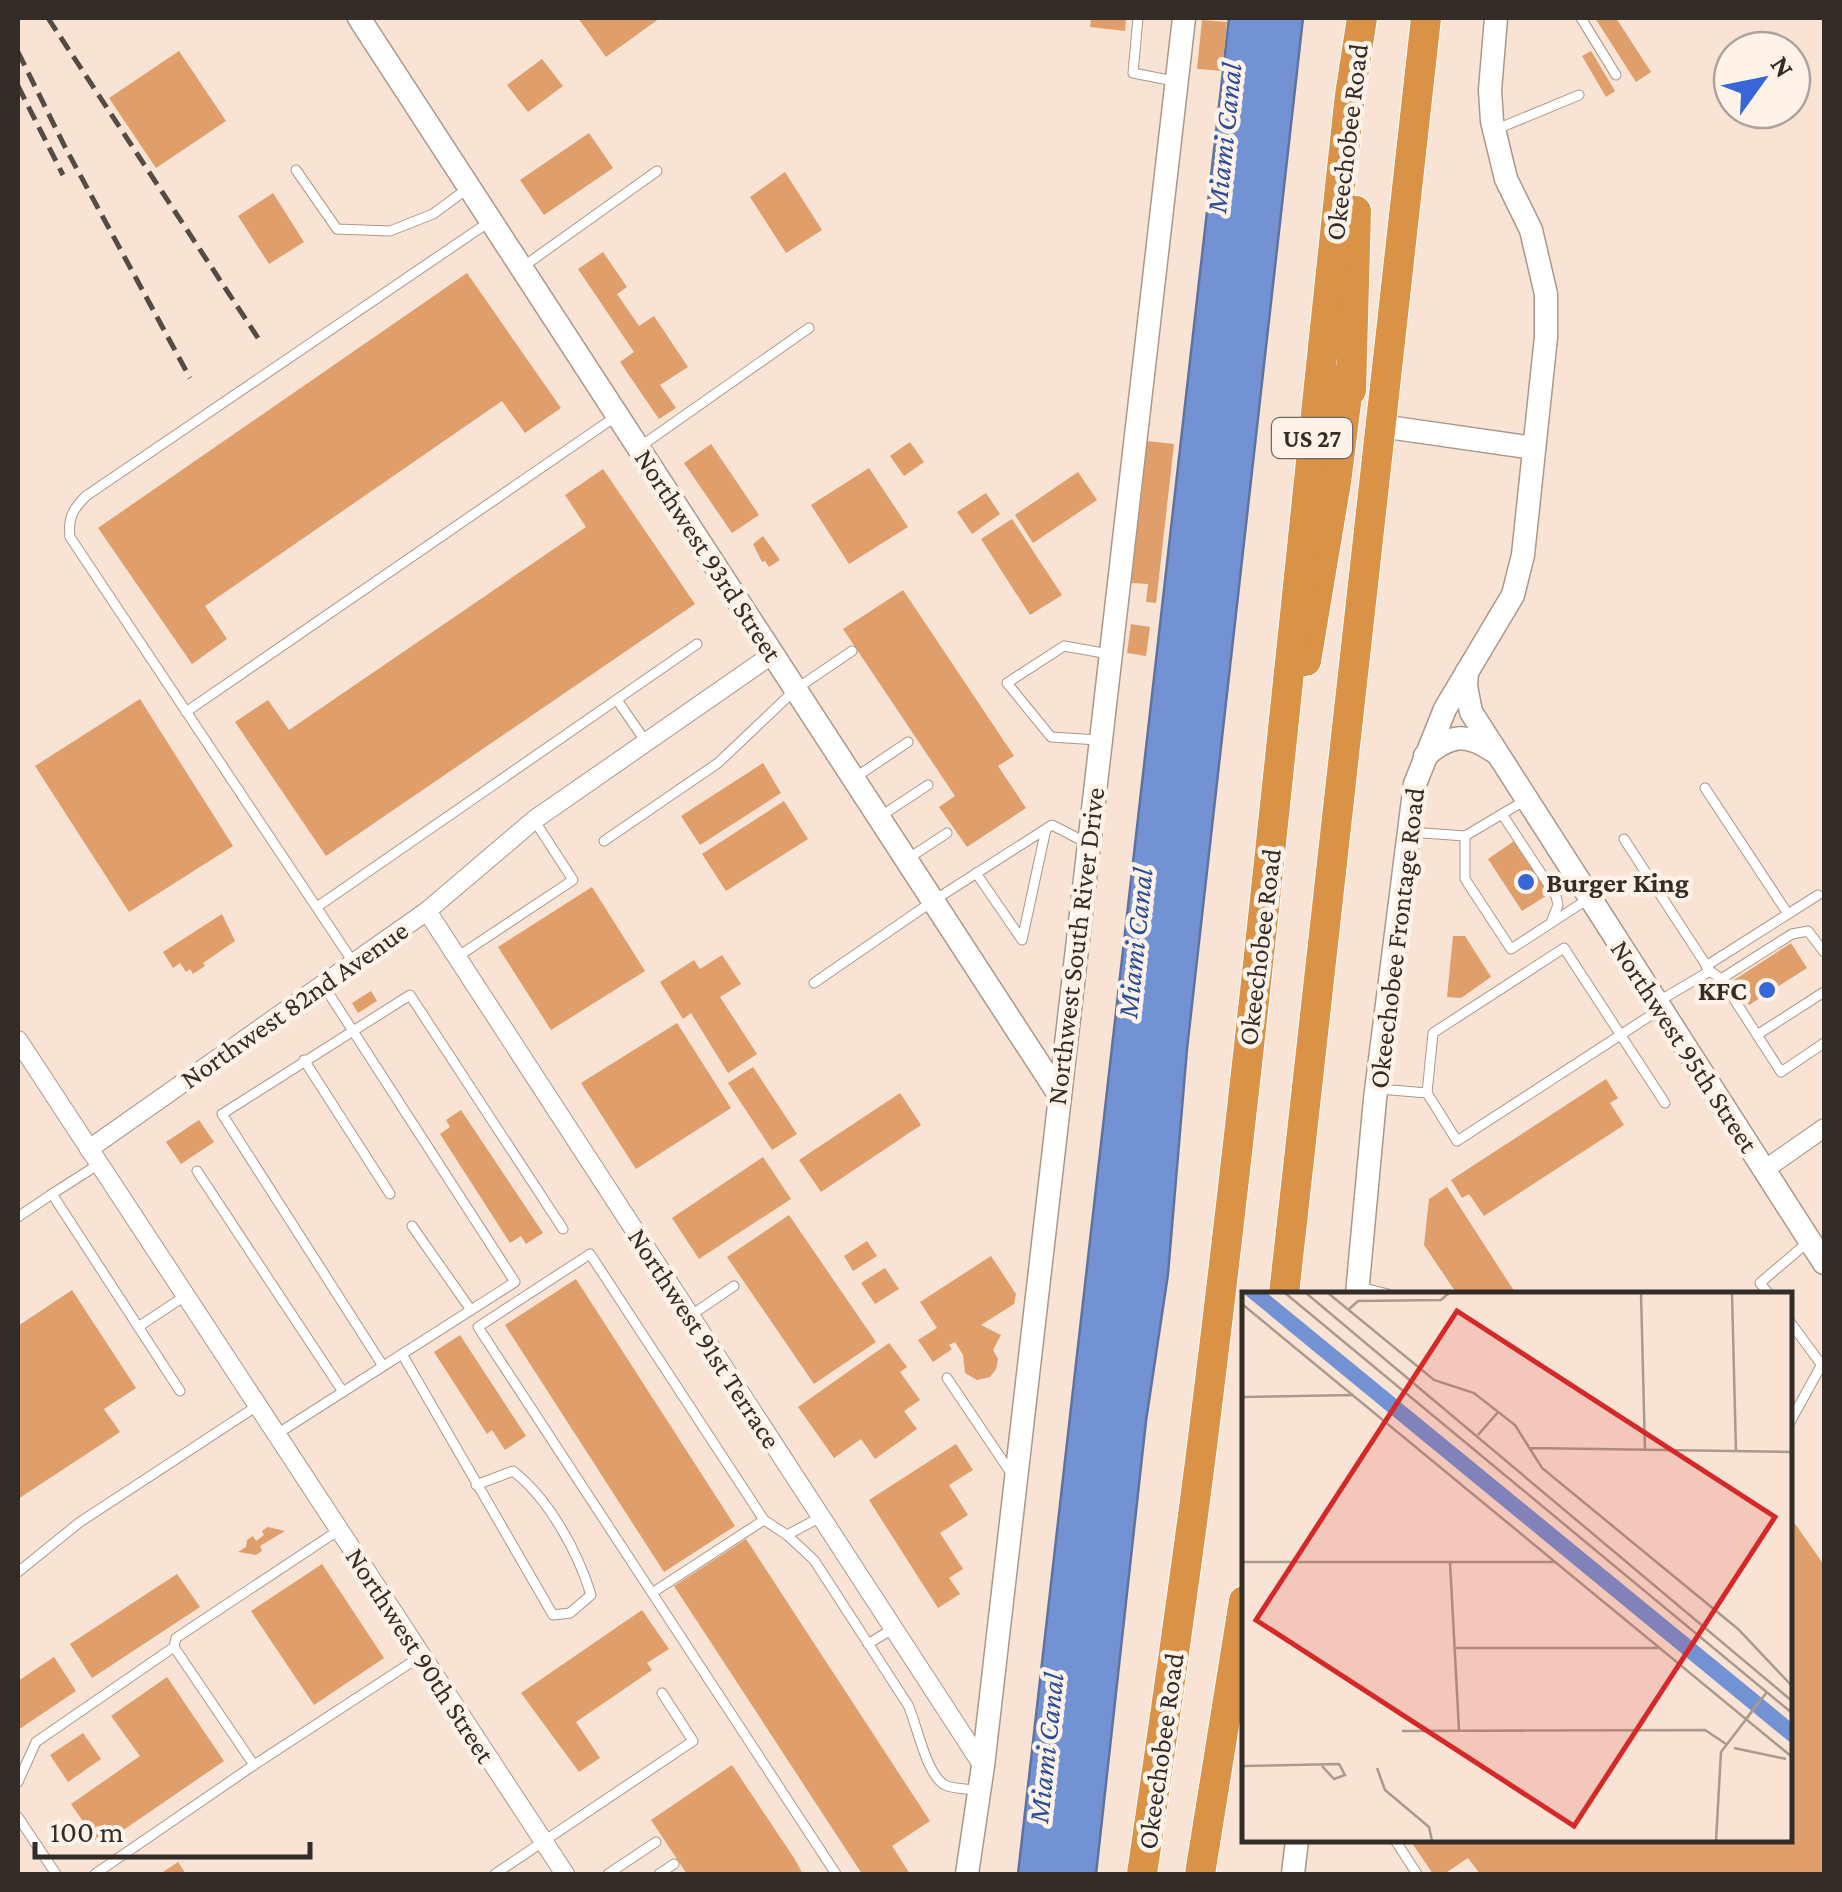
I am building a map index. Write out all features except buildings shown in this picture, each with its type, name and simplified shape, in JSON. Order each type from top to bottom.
[{"type":"highway","points":[[1270,860],[1336,482],[1350,370],[1363,18]]},
{"type":"highway","name":"Okeechobee Road","points":[[1142,1874],[1204,1435],[1270,860],[1350,95],[1363,18]]},
{"type":"highway","name":"US 27","points":[[1284,1292],[1426,18]]},
{"type":"highway","points":[[1350,370],[1353,397],[1366,416],[1381,426]]},
{"type":"highway","points":[[1336,482],[1351,448],[1381,426]]},
{"type":"highway","name":"Okeechobee Road","points":[[1201,1872],[1242,1614]]},
{"type":"street","name":"Northwest 93rd Street","points":[[359,18],[1058,1093]]},
{"type":"street","name":"Northwest South River Drive","points":[[966,1874],[983,1766],[1184,18]]},
{"type":"street","name":"Okeechobee Frontage Road","points":[[1357,1291],[1376,1089],[1414,784],[1445,709],[1514,595],[1523,555],[1546,338],[1546,294],[1531,230],[1506,179],[1494,130],[1490,90],[1496,18]]},
{"type":"street","points":[[1381,426],[1534,448]]},
{"type":"street","name":"Northwest 82nd Avenue","points":[[94,1157],[322,983],[427,910],[534,820],[773,654]]},
{"type":"street","name":"Northwest 95th Street","points":[[1467,672],[1472,712],[1496,752],[1824,1263]]},
{"type":"street","points":[[1424,756],[1458,736],[1479,741],[1496,752]]},
{"type":"street","name":"Northwest 91st Terrace","points":[[427,910],[983,1766]]},
{"type":"street","points":[[18,1040],[276,1435]]},
{"type":"street","points":[[1764,1170],[1824,1128]]},
{"type":"street","name":"Northwest 90th Street","points":[[276,1435],[565,1874]]},
{"type":"street","points":[[1292,1874],[1296,1842]]},
{"type":"lane","points":[[1138,18],[1133,73],[1176,81]]},
{"type":"lane","points":[[1581,18],[1616,76]]},
{"type":"lane","points":[[1494,130],[1579,94]]},
{"type":"lane","points":[[296,170],[337,230],[390,232],[433,214],[470,188]]},
{"type":"lane","points":[[521,267],[657,172]]},
{"type":"lane","points":[[353,962],[70,538],[68,522],[74,508],[86,496],[491,220]]},
{"type":"lane","points":[[639,448],[808,328]]},
{"type":"lane","points":[[186,712],[618,415]]},
{"type":"lane","points":[[316,907],[697,644]]},
{"type":"lane","points":[[1100,740],[1050,737],[1006,683],[1064,646],[1110,654]]},
{"type":"lane","points":[[604,840],[718,764],[796,689],[852,652]]},
{"type":"lane","points":[[617,700],[646,742]]},
{"type":"lane","points":[[854,779],[908,742]]},
{"type":"lane","points":[[879,817],[928,785]]},
{"type":"lane","points":[[1704,788],[1788,914]]},
{"type":"lane","points":[[1407,831],[1465,836],[1527,799]]},
{"type":"lane","points":[[1502,814],[1556,896],[1558,905],[1551,923]]},
{"type":"lane","points":[[457,957],[573,880],[534,820]]},
{"type":"lane","points":[[814,983],[933,900],[1046,829],[1052,826],[1087,844]]},
{"type":"lane","points":[[976,873],[1022,940],[1046,829]]},
{"type":"lane","points":[[906,860],[947,833]]},
{"type":"lane","points":[[1465,836],[1465,879],[1511,949],[1590,898]]},
{"type":"lane","points":[[1624,838],[1708,968],[1721,980],[1782,1072],[1824,1043]]},
{"type":"lane","points":[[1666,1103],[1621,1035],[1564,948],[1433,1033],[1427,1093],[1457,1141],[1621,1035],[1708,968],[1818,895]]},
{"type":"lane","points":[[1721,980],[1792,934],[1808,932],[1824,952]]},
{"type":"lane","points":[[276,1435],[515,1282],[322,983]]},
{"type":"lane","points":[[1757,1035],[1824,992]]},
{"type":"lane","points":[[383,1366],[222,1114],[410,995],[562,1229]]},
{"type":"lane","points":[[304,1060],[390,1194]]},
{"type":"lane","points":[[1376,1089],[1427,1093]]},
{"type":"lane","points":[[18,1217],[52,1194],[94,1157]]},
{"type":"lane","points":[[197,1171],[343,1392]]},
{"type":"lane","points":[[52,1194],[180,1391]]},
{"type":"lane","points":[[412,1226],[471,1310]]},
{"type":"lane","points":[[1767,1292],[1760,1283],[1810,1240]]},
{"type":"lane","points":[[836,1874],[478,1327],[590,1254],[764,1520],[788,1535],[814,1560],[908,1705],[922,1747],[938,1778],[945,1785],[979,1790]]},
{"type":"lane","points":[[690,1316],[734,1286]]},
{"type":"lane","points":[[138,1327],[186,1296]]},
{"type":"lane","points":[[1792,1325],[1823,1366],[1792,1419]]},
{"type":"lane","points":[[402,1354],[476,1485],[554,1615],[570,1612],[591,1595],[584,1573],[526,1481],[512,1471],[476,1485]]},
{"type":"lane","points":[[947,1378],[1015,1479]]},
{"type":"lane","points":[[18,1572],[80,1522],[258,1406]]},
{"type":"lane","points":[[788,1535],[821,1517]]},
{"type":"lane","points":[[652,1593],[764,1520]]},
{"type":"lane","points":[[18,1782],[36,1742],[174,1647],[176,1638],[339,1530]]},
{"type":"lane","points":[[868,1644],[894,1628]]},
{"type":"lane","points":[[174,1647],[254,1765]]},
{"type":"lane","points":[[95,1874],[422,1656]]},
{"type":"lane","points":[[495,1874],[693,1741],[662,1693]]},
{"type":"lane","points":[[18,1817],[56,1874]]},
{"type":"lane","points":[[608,1874],[656,1842]]},
{"type":"lane","points":[[1396,1842],[1417,1874]]},
{"type":"lane","points":[[659,1874],[674,1864]]},
{"type":"water","name":"Miami Canal","points":[[1229,18],[1303,18],[1187,1049],[1168,1274],[1146,1421],[1096,1874],[1018,1874]]},
{"type":"railway","points":[[48,18],[258,338]]},
{"type":"railway","points":[[18,52],[190,378]]},
{"type":"railway","points":[[18,86],[63,175]]},
{"type":"place","name":"Burger King","points":[[1526,882]]},
{"type":"place","name":"KFC","points":[[1767,990]]}]
